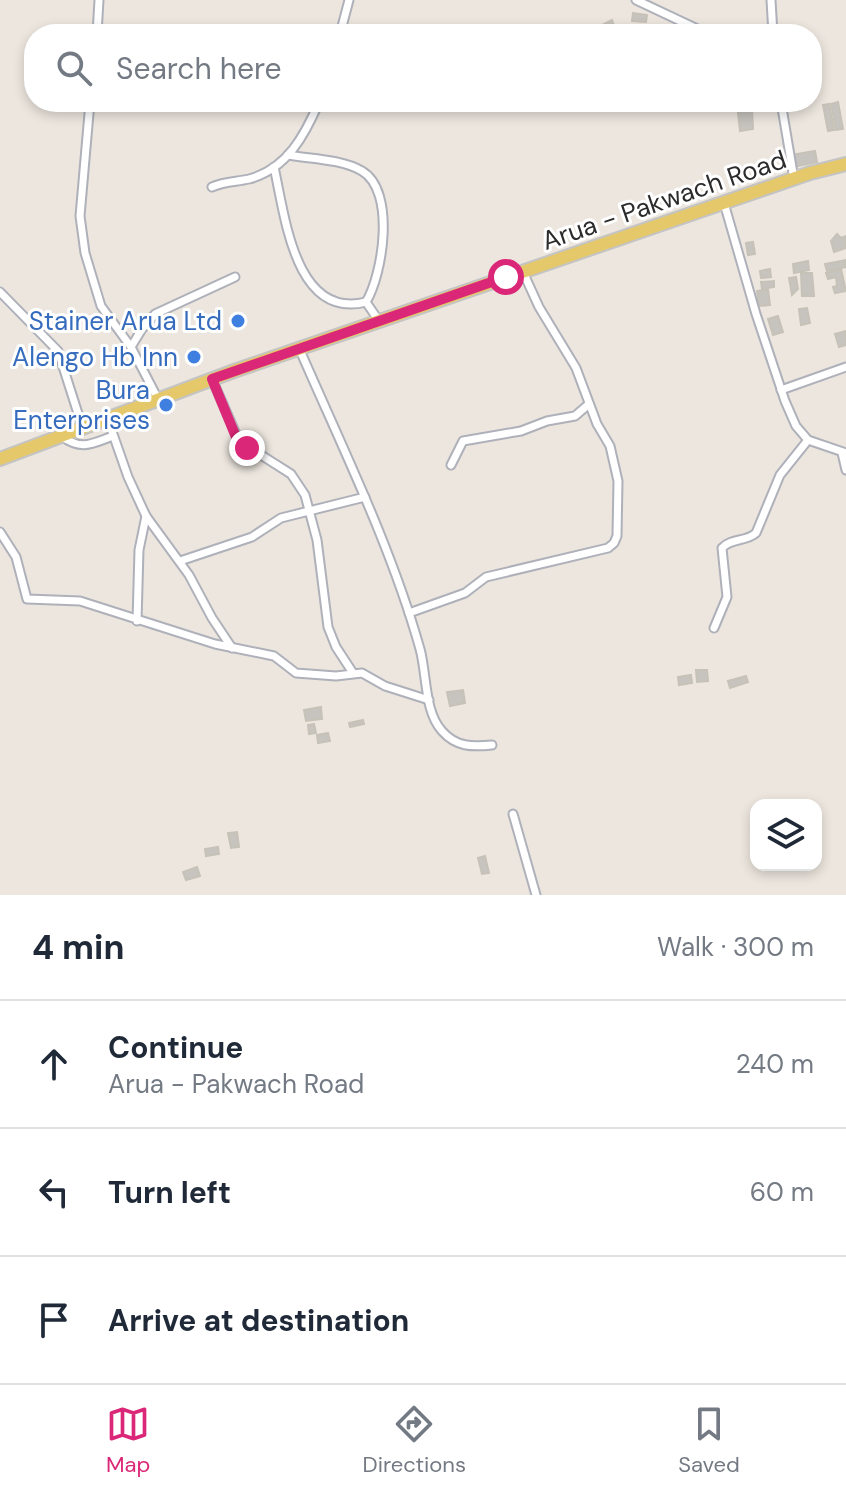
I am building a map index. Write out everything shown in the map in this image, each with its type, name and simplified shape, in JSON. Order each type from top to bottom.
[{"type":"main road","name":"Arua - Pakwach Road","points":[[0,459],[299,348],[846,164]]},
{"type":"street","points":[[98,24],[99,0]]},
{"type":"street","points":[[343,24],[349,0]]},
{"type":"street","points":[[636,0],[687,24]]},
{"type":"street","points":[[771,0],[772,24]]},
{"type":"street","points":[[89,112],[81,231],[91,278],[101,306],[131,347],[158,399]]},
{"type":"street","points":[[212,187],[249,179],[274,167],[300,142],[314,112]]},
{"type":"street","points":[[783,112],[794,179]]},
{"type":"street","points":[[288,155],[329,161],[359,170],[373,183],[382,208],[382,251],[376,284],[366,302]]},
{"type":"street","points":[[274,167],[290,236],[301,268],[310,283],[316,291],[337,303],[366,302]]},
{"type":"street","points":[[724,203],[756,314],[796,426],[808,440],[844,453],[846,470]]},
{"type":"street","points":[[409,613],[465,593],[486,577],[608,548],[617,536],[618,481],[610,446],[597,424],[576,368],[539,307],[523,272]]},
{"type":"street","points":[[131,347],[155,314],[235,277]]},
{"type":"street","points":[[0,292],[58,351],[82,426]]},
{"type":"street","points":[[366,302],[379,321]]},
{"type":"street","points":[[299,348],[365,497],[409,613],[421,652],[429,700],[439,727],[448,737],[464,746],[492,745]]},
{"type":"street","points":[[781,390],[846,367]]},
{"type":"street","points":[[212,379],[236,437],[247,448],[291,474],[302,489],[317,540],[328,627],[336,647],[353,673]]},
{"type":"street","points":[[451,465],[463,441],[521,431],[547,421],[575,416],[589,404]]},
{"type":"street","points":[[107,417],[146,516],[180,561],[232,648]]},
{"type":"street","points":[[60,435],[76,446],[113,436]]},
{"type":"street","points":[[714,628],[727,597],[722,548],[728,542],[747,539],[756,533],[780,475],[808,440]]},
{"type":"street","points":[[180,561],[252,537],[277,520],[365,497]]},
{"type":"street","points":[[137,621],[139,550],[146,516]]},
{"type":"street","points":[[0,532],[16,557],[27,599],[80,601],[232,648],[274,656],[298,674],[369,675],[380,684],[429,700]]},
{"type":"street","points":[[513,814],[536,895]]},
{"type":"building","points":[[633,13],[647,15],[646,22],[632,21]]},
{"type":"building","points":[[838,102],[843,129],[836,130],[831,104]]},
{"type":"building","points":[[829,104],[834,130],[828,131],[823,105]]},
{"type":"building","points":[[738,112],[752,112],[753,129],[740,131]]},
{"type":"building","points":[[815,151],[817,162],[793,167],[791,155]]},
{"type":"building","points":[[837,234],[841,238],[846,236],[846,248],[834,252],[831,241]]},
{"type":"building","points":[[753,242],[755,254],[748,255],[746,243]]},
{"type":"building","points":[[846,260],[846,267],[827,271],[825,264]]},
{"type":"building","points":[[808,261],[809,270],[794,273],[793,264]]},
{"type":"building","points":[[770,269],[771,277],[761,278],[760,271]]},
{"type":"building","points":[[841,269],[846,291],[835,293],[836,277],[828,279],[826,273]]},
{"type":"building","points":[[801,273],[812,273],[814,296],[802,296]]},
{"type":"building","points":[[796,277],[798,289],[792,295],[789,278]]},
{"type":"building","points":[[774,281],[774,287],[762,289],[761,282]]},
{"type":"building","points":[[768,289],[770,305],[759,306],[757,291]]},
{"type":"building","points":[[807,308],[810,323],[801,325],[799,309]]},
{"type":"building","points":[[778,316],[783,332],[773,335],[768,319]]},
{"type":"building","points":[[846,331],[846,345],[839,347],[835,334]]},
{"type":"building","points":[[696,670],[707,670],[708,681],[697,682]]},
{"type":"building","points":[[691,675],[692,683],[679,685],[678,677]]},
{"type":"building","points":[[746,676],[748,682],[730,688],[728,681]]},
{"type":"building","points":[[463,690],[465,703],[450,706],[447,692]]},
{"type":"building","points":[[321,707],[322,719],[306,721],[304,710]]},
{"type":"building","points":[[363,720],[364,724],[350,727],[349,723]]},
{"type":"building","points":[[314,724],[316,733],[309,734],[308,725]]},
{"type":"building","points":[[328,733],[330,741],[318,743],[317,735]]},
{"type":"building","points":[[237,832],[239,847],[231,848],[228,833]]},
{"type":"building","points":[[218,847],[219,854],[206,856],[205,849]]},
{"type":"building","points":[[485,856],[489,873],[482,874],[478,858]]},
{"type":"building","points":[[197,867],[200,876],[186,880],[183,872]]},
{"type":"place","name":"Stainer Arua Ltd","points":[[238,321]]},
{"type":"place","name":"Alengo Hb Inn","points":[[194,357]]},
{"type":"place","name":"Bura Enterprises","points":[[166,405]]},
{"type":"route","points":[[247,448],[236,437],[212,379],[506,277]]}]
